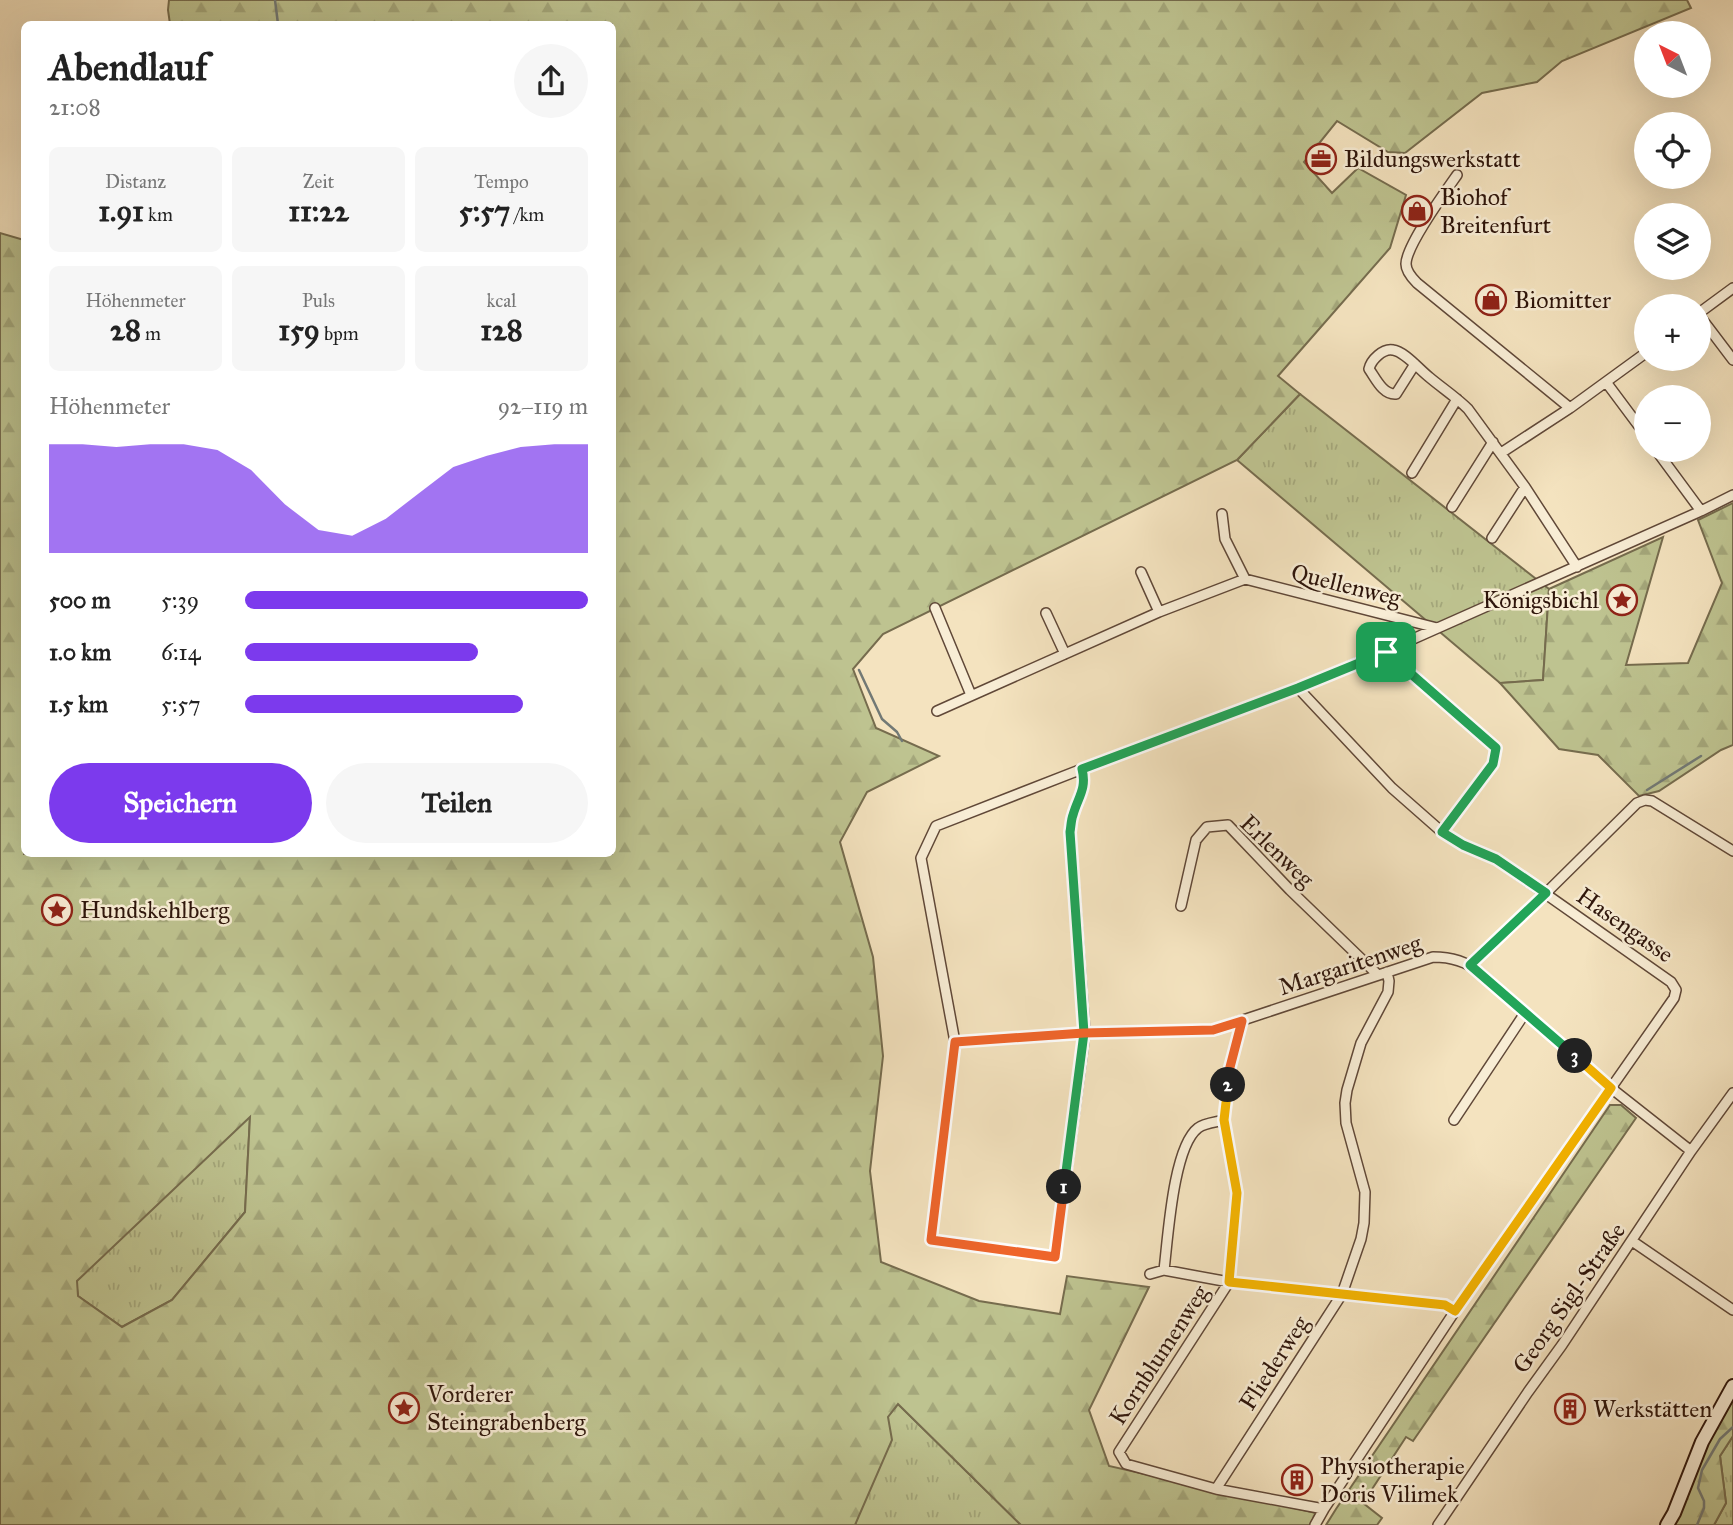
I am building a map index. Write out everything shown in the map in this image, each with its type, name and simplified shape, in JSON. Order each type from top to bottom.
[{"type":"main road","points":[[1667,1525],[1702,1442],[1733,1386]]},
{"type":"street","points":[[1457,175],[1418,235],[1406,266],[1417,283],[1570,408]]},
{"type":"street","points":[[1711,305],[1733,288]]},
{"type":"street","points":[[1711,330],[1733,360]]},
{"type":"street","points":[[1415,365],[1396,394],[1391,395],[1385,392],[1369,369],[1372,361],[1385,351],[1398,351],[1457,399],[1468,409],[1525,487],[1577,567]]},
{"type":"street","points":[[1501,453],[1634,362]]},
{"type":"street","points":[[1606,382],[1634,420]]},
{"type":"street","points":[[1412,473],[1457,399]]},
{"type":"street","points":[[1452,508],[1493,442]]},
{"type":"street","points":[[1665,462],[1701,511]]},
{"type":"street","points":[[1492,538],[1525,487]]},
{"type":"street","points":[[1082,769],[1085,778],[1081,798],[1073,813],[1070,832],[1084,1033],[1055,1257],[931,1240],[955,1042],[920,858],[936,826],[1082,769],[1298,688],[1386,652],[1733,495]]},
{"type":"street","points":[[937,710],[1159,612],[1245,579],[1225,539],[1222,514]]},
{"type":"street","points":[[1141,572],[1159,612]]},
{"type":"street","name":"Quellenweg","points":[[1245,579],[1437,628]]},
{"type":"street","points":[[935,608],[971,695]]},
{"type":"street","points":[[1046,613],[1065,654]]},
{"type":"street","points":[[1386,652],[1496,748],[1493,764],[1442,832]]},
{"type":"street","name":"Hasengasse","points":[[1298,688],[1392,788],[1442,832],[1463,845],[1496,859],[1671,982],[1676,990],[1674,998],[1611,1088]]},
{"type":"street","points":[[1470,965],[1637,803],[1652,801],[1666,808],[1733,851]]},
{"type":"street","name":"Erlenweg","points":[[1181,906],[1196,840],[1207,827],[1228,825],[1290,890],[1382,973]]},
{"type":"street","name":"Margaritenweg","points":[[955,1042],[1084,1033],[1213,1030],[1382,973],[1433,957],[1445,957],[1470,965],[1611,1088],[1691,1152]]},
{"type":"street","name":"Fliederweg","points":[[1216,1489],[1342,1294],[1361,1239],[1365,1200],[1363,1184],[1345,1112],[1347,1090],[1361,1043],[1388,992],[1389,981],[1382,973]]},
{"type":"street","points":[[1454,1120],[1525,1013]]},
{"type":"street","name":"Kornblumenweg","points":[[1242,1021],[1229,1071],[1224,1120],[1237,1193],[1229,1282],[1119,1452],[1126,1464],[1216,1489],[1324,1509]]},
{"type":"street","points":[[1315,1525],[1455,1311],[1611,1088]]},
{"type":"street","name":"Georg Sigl-Straße","points":[[1438,1525],[1733,1093]]},
{"type":"street","points":[[1164,1270],[1175,1183],[1184,1148],[1198,1127],[1224,1120]]},
{"type":"street","points":[[1632,1241],[1733,1310]]},
{"type":"street","points":[[1150,1274],[1164,1270],[1229,1282],[1445,1305],[1455,1311]]},
{"type":"green space","points":[[169,0],[1687,0],[1691,8],[1659,21],[1634,21],[1634,31],[1562,61],[1537,82],[1482,93],[1405,153],[1388,152],[1337,121],[1304,162],[1332,193],[1358,168],[1406,195],[1390,248],[1278,376],[1300,394],[1237,460],[883,634],[853,669],[876,728],[939,756],[867,792],[840,842],[873,957],[883,1056],[870,1171],[881,1262],[979,1301],[1060,1314],[1067,1276],[1149,1287],[1089,1410],[1109,1466],[1316,1513],[1310,1525],[1021,1525],[898,1404],[888,1417],[892,1440],[855,1525],[0,1525],[0,233],[21,239],[21,857],[616,857],[616,21],[170,21],[168,10]],"holes":[[[250,1117],[245,1212],[172,1300],[122,1327],[78,1296],[77,1281]]]},
{"type":"green space","points":[[1300,394],[1549,589],[1543,680],[1500,683],[1237,460]]},
{"type":"green space","points":[[1733,503],[1733,745],[1659,791],[1639,796],[1598,755],[1559,749],[1500,683],[1543,680],[1549,589],[1663,537],[1626,665],[1688,663],[1722,583],[1698,520]]},
{"type":"green space","points":[[1610,1105],[1621,1105],[1636,1118],[1413,1441],[1406,1437],[1363,1503],[1382,1518],[1377,1525],[1326,1525],[1336,1509]]},
{"type":"green space","points":[[250,1116],[245,1212],[172,1300],[122,1327],[78,1296],[76,1281]]},
{"type":"green space","points":[[1733,1400],[1733,1436],[1720,1456],[1726,1503],[1714,1525],[1674,1525],[1706,1445]]},
{"type":"green space","points":[[898,1404],[1021,1525],[855,1525],[888,1416]]},
{"type":"green space","points":[[1733,1436],[1733,1525],[1714,1525],[1726,1503],[1720,1456]]},
{"type":"waterway","points":[[275,0],[278,21]]},
{"type":"waterway","points":[[859,670],[882,719],[897,732],[902,741]]},
{"type":"waterway","points":[[1647,790],[1701,756]]},
{"type":"waterway","points":[[1697,1525],[1704,1508],[1698,1488],[1702,1470],[1720,1439],[1733,1427]]},
{"type":"place","name":"Bildungswerkstatt","points":[[1321,159]]},
{"type":"place","name":"Biohof Breitenfurt","points":[[1417,211]]},
{"type":"place","name":"Biomitter","points":[[1491,300]]},
{"type":"place","name":"Königsbichl","points":[[1622,600]]},
{"type":"place","name":"Hundskehlberg","points":[[57,910]]},
{"type":"place","name":"Vorderer Steingrabenberg","points":[[404,1408]]},
{"type":"place","name":"Werkstätten","points":[[1570,1409]]},
{"type":"place","name":"Physiotherapie Doris Vilimek","points":[[1297,1480]]},
{"type":"route","points":[[1386,652],[1082,769],[1085,778],[1081,798],[1073,813],[1070,832],[1084,1033],[1055,1257],[931,1240],[955,1042],[1084,1033],[1213,1030],[1242,1021],[1229,1071],[1224,1120],[1237,1193],[1229,1282],[1445,1305],[1455,1311],[1611,1088],[1470,965],[1546,893],[1496,859],[1463,845],[1442,832],[1493,764],[1496,748],[1386,652]]}]
